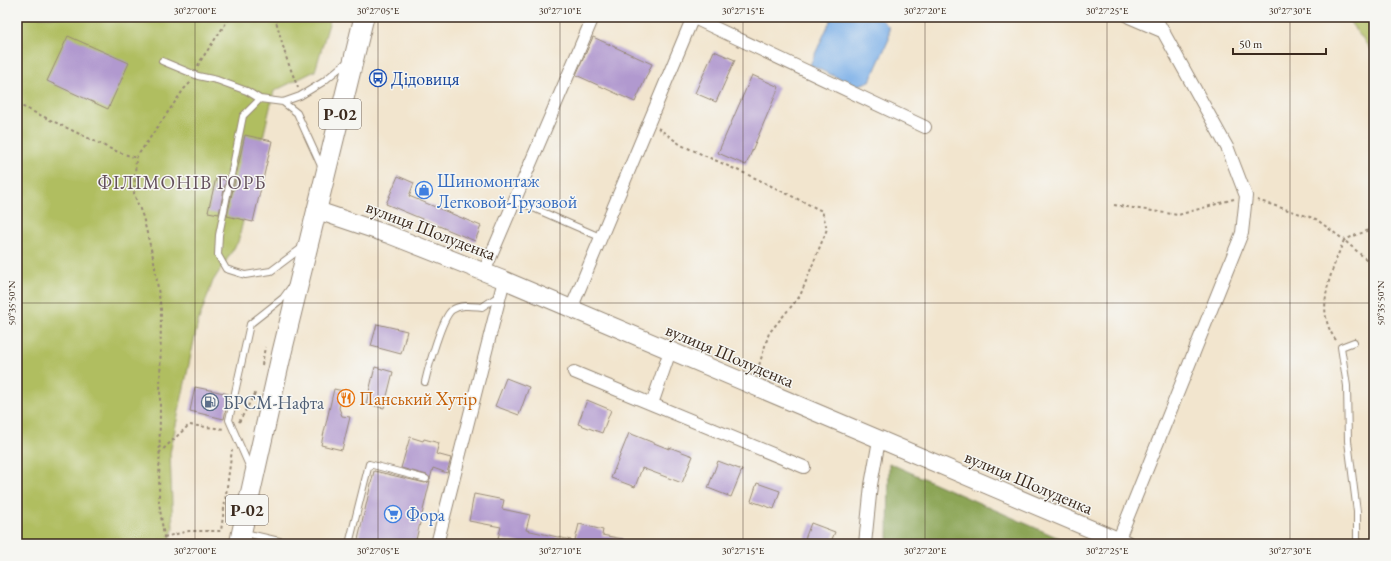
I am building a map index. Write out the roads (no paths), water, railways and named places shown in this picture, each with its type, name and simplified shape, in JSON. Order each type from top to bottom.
[{"type":"main road","name":"Р-02","points":[[241,538],[282,352],[364,17]]},
{"type":"main road","name":"вулиця Шолуденка","points":[[316,210],[390,234],[484,272],[502,288],[571,309],[1122,542]]},
{"type":"street","points":[[484,272],[593,17]]},
{"type":"street","points":[[571,309],[693,17],[925,127]]},
{"type":"street","points":[[1129,17],[1164,32]]},
{"type":"street","points":[[1122,542],[1242,233],[1246,196],[1228,149],[1155,17]]},
{"type":"street","points":[[438,544],[502,288]]},
{"type":"street","points":[[652,404],[670,351]]},
{"type":"street","points":[[574,372],[804,467]]},
{"type":"street","points":[[865,544],[871,485],[879,440]]},
{"type":"lane","points":[[162,61],[198,76],[217,80],[247,91],[260,99],[283,102],[300,96],[323,82],[354,54]]},
{"type":"lane","points":[[260,99],[243,116],[219,235],[218,255],[226,269],[246,275],[271,272],[309,242]]},
{"type":"lane","points":[[283,102],[297,113],[325,174]]},
{"type":"lane","points":[[515,200],[600,237]]},
{"type":"lane","points":[[254,477],[229,420],[250,324],[284,298],[302,269]]},
{"type":"lane","points":[[425,382],[434,348],[450,311],[459,307],[467,306],[482,307],[494,298],[502,288]]},
{"type":"lane","points":[[1354,342],[1341,347],[1347,386],[1348,441],[1357,512],[1357,544]]},
{"type":"lane","points":[[349,544],[369,464],[426,478]]},
{"type":"lane","points":[[241,538],[292,544]]},
{"type":"water","points":[[832,17],[875,17],[881,19],[889,27],[889,39],[870,81],[856,86],[810,65]]},
{"type":"place","name":"Дідовиця","points":[[378,78]]},
{"type":"place","name":"Шиномонтаж Легковой-Грузовой","points":[[424,190]]},
{"type":"place","name":"Панський Хутір","points":[[346,398]]},
{"type":"place","name":"БРСМ-Нафта","points":[[210,402]]},
{"type":"place","name":"Фора","points":[[393,514]]},
{"type":"district","name":"ФІЛІМОНІВ ГОРБ","points":[[182,182]]}]
